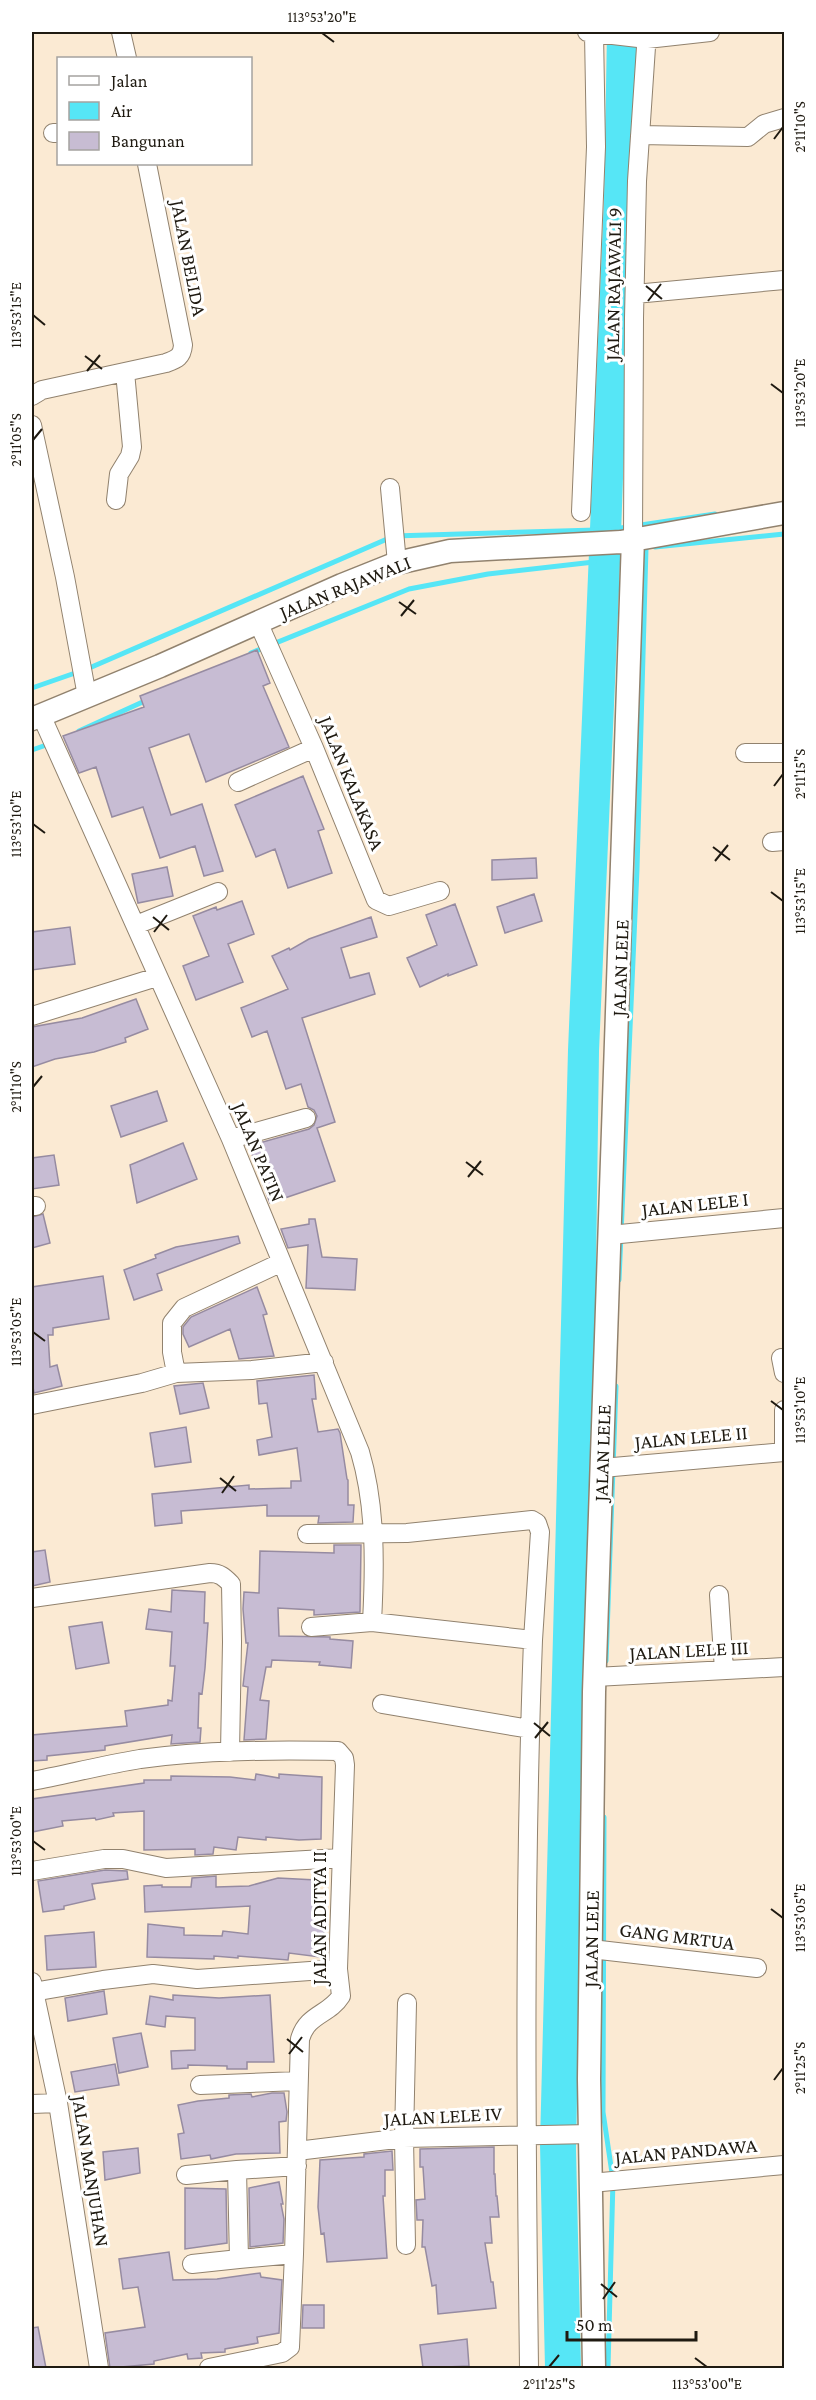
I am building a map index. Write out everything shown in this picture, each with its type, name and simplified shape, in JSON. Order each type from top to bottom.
[{"type":"main road","name":"JALAN RAJAWALI","points":[[36,717],[397,563],[450,551],[627,540],[784,513]]},
{"type":"main road","name":"JALAN LELE","points":[[594,2368],[591,2183],[584,2134],[589,2079],[595,1677],[610,1235],[627,540]]},
{"type":"street","points":[[121,32],[127,57]]},
{"type":"street","points":[[581,512],[596,147],[596,33],[644,37],[710,32]]},
{"type":"street","name":"JALAN RAJAWALI 9","points":[[627,540],[637,182],[644,37]]},
{"type":"street","points":[[640,135],[748,137],[764,124],[784,118]]},
{"type":"street","name":"JALAN BELIDA","points":[[125,372],[177,359],[182,353],[183,345],[147,165]]},
{"type":"street","points":[[635,294],[784,280]]},
{"type":"street","points":[[32,396],[42,390],[125,372],[132,447],[119,474],[116,500]]},
{"type":"street","points":[[32,425],[65,577],[87,696]]},
{"type":"street","points":[[390,488],[397,563]]},
{"type":"street","name":"JALAN KALAKASA","points":[[258,622],[314,748],[376,900],[389,906],[440,891]]},
{"type":"street","name":"JALAN PATIN","points":[[36,717],[136,925],[156,977],[231,1139],[280,1263],[324,1362],[360,1452],[367,1477],[372,1534],[374,1579],[372,1622]]},
{"type":"street","points":[[238,782],[314,748]]},
{"type":"street","points":[[745,753],[784,753]]},
{"type":"street","points":[[136,925],[218,892]]},
{"type":"street","points":[[32,1016],[156,977]]},
{"type":"street","points":[[231,1139],[306,1118]]},
{"type":"street","name":"JALAN LELE I","points":[[610,1235],[784,1218]]},
{"type":"street","points":[[176,1373],[172,1352],[172,1323],[184,1308],[280,1263]]},
{"type":"street","points":[[32,1406],[142,1383],[176,1373],[252,1370],[324,1362]]},
{"type":"street","points":[[784,1410],[784,1452]]},
{"type":"street","name":"JALAN LELE II","points":[[602,1467],[784,1452]]},
{"type":"street","points":[[308,1534],[372,1534],[450,1530],[532,1520],[537,1523],[540,1532],[530,1729],[534,2135],[529,2368]]},
{"type":"street","points":[[32,1598],[210,1574],[225,1577],[231,1584],[230,1752]]},
{"type":"street","points":[[719,1595],[724,1670]]},
{"type":"street","points":[[311,1627],[372,1622],[533,1640]]},
{"type":"street","name":"JALAN LELE III","points":[[595,1677],[784,1667]]},
{"type":"street","points":[[382,1704],[530,1729]]},
{"type":"street","name":"JALAN ADITYA II","points":[[32,1781],[141,1759],[230,1752],[338,1751],[344,1758],[338,1970],[341,1996],[335,2004],[309,2022],[303,2029],[300,2039],[290,2347],[282,2353],[209,2368]]},
{"type":"street","points":[[32,1871],[104,1859],[123,1859],[166,1868],[341,1858]]},
{"type":"street","name":"GANG MRTUA","points":[[591,1949],[757,1968]]},
{"type":"street","points":[[32,1987],[153,1974],[197,1979],[338,1970]]},
{"type":"street","name":"JALAN MANJUHAN","points":[[32,1987],[58,2103],[99,2368]]},
{"type":"street","points":[[406,2245],[404,2138],[407,2003]]},
{"type":"street","points":[[200,2085],[298,2081]]},
{"type":"street","points":[[32,2104],[58,2103]]},
{"type":"street","name":"JALAN LELE IV","points":[[237,2170],[404,2138],[584,2134]]},
{"type":"street","name":"JALAN PANDAWA","points":[[591,2183],[784,2165]]},
{"type":"street","points":[[186,2175],[237,2170],[239,2259]]},
{"type":"street","points":[[192,2264],[294,2254]]},
{"type":"water","points":[[607,32],[639,32],[619,590],[599,1051],[593,1488],[584,1742],[576,2149],[581,2368],[545,2368],[540,2144],[568,1050],[604,197]]},
{"type":"building","points":[[257,650],[270,683],[263,686],[289,747],[206,782],[189,734],[149,748],[171,815],[202,804],[223,871],[204,876],[195,846],[160,858],[143,807],[112,817],[96,767],[79,773],[63,736],[144,707],[140,696]]},
{"type":"building","points":[[303,776],[324,829],[318,831],[332,873],[288,888],[275,849],[256,857],[235,805]]},
{"type":"building","points":[[536,858],[537,878],[492,880],[492,860]]},
{"type":"building","points":[[167,867],[173,896],[138,903],[132,874]]},
{"type":"building","points":[[534,894],[542,921],[505,933],[497,907]]},
{"type":"building","points":[[242,901],[254,934],[228,944],[243,982],[196,1000],[183,966],[209,956],[193,916],[216,907],[217,910]]},
{"type":"building","points":[[455,904],[477,965],[448,976],[448,974],[420,987],[407,958],[437,945],[426,915]]},
{"type":"building","points":[[371,917],[377,937],[341,948],[350,978],[369,973],[375,994],[302,1018],[335,1122],[317,1128],[335,1181],[270,1203],[249,1146],[309,1129],[314,1125],[317,1116],[314,1110],[308,1107],[301,1084],[286,1089],[267,1031],[252,1037],[241,1008],[288,989],[272,956],[289,948],[290,950],[309,939]]},
{"type":"building","points":[[70,927],[75,964],[32,970],[32,932]]},
{"type":"building","points":[[136,999],[148,1029],[125,1038],[126,1042],[94,1052],[55,1059],[32,1067],[32,1027],[82,1018]]},
{"type":"building","points":[[157,1091],[167,1121],[121,1137],[111,1106]]},
{"type":"building","points":[[183,1143],[197,1179],[137,1203],[130,1165]]},
{"type":"building","points":[[54,1155],[59,1185],[32,1189],[32,1158]]},
{"type":"building","points":[[43,1214],[50,1243],[32,1248],[32,1217]]},
{"type":"building","points":[[309,1219],[315,1219],[322,1257],[357,1259],[355,1290],[306,1288],[308,1245],[288,1248],[281,1229],[309,1224]]},
{"type":"building","points":[[238,1236],[240,1243],[157,1274],[162,1290],[134,1300],[124,1270],[156,1258],[155,1255],[176,1247]]},
{"type":"building","points":[[103,1276],[109,1319],[53,1328],[53,1335],[48,1335],[50,1367],[57,1365],[62,1386],[34,1393],[32,1287]]},
{"type":"building","points":[[257,1287],[267,1314],[263,1315],[274,1356],[239,1359],[230,1329],[189,1347],[183,1334],[183,1327],[191,1317]]},
{"type":"building","points":[[314,1375],[316,1399],[312,1399],[318,1432],[338,1429],[340,1433],[348,1480],[348,1505],[354,1505],[353,1522],[318,1523],[319,1516],[267,1516],[267,1505],[181,1511],[182,1523],[155,1526],[152,1494],[249,1485],[249,1489],[291,1488],[291,1481],[301,1481],[297,1448],[259,1455],[257,1440],[272,1437],[267,1403],[259,1404],[257,1381]]},
{"type":"building","points":[[203,1383],[209,1408],[180,1414],[174,1386]]},
{"type":"building","points":[[186,1427],[191,1462],[155,1467],[150,1433]]},
{"type":"building","points":[[334,1545],[361,1545],[360,1612],[314,1615],[314,1610],[278,1608],[279,1636],[330,1637],[330,1639],[353,1641],[351,1668],[319,1665],[320,1662],[272,1660],[271,1667],[266,1667],[260,1700],[269,1701],[266,1739],[244,1740],[248,1687],[243,1686],[248,1643],[246,1643],[243,1609],[244,1592],[259,1593],[260,1551],[334,1553]]},
{"type":"building","points":[[45,1550],[50,1582],[32,1586],[32,1552]]},
{"type":"building","points":[[172,1590],[205,1592],[204,1623],[208,1623],[202,1694],[199,1693],[200,1742],[171,1744],[172,1735],[105,1746],[105,1750],[47,1756],[47,1760],[32,1761],[32,1735],[127,1726],[125,1711],[168,1705],[168,1700],[172,1701],[175,1666],[170,1666],[172,1632],[146,1629],[149,1609],[171,1612]]},
{"type":"building","points":[[102,1622],[109,1663],[76,1669],[69,1627]]},
{"type":"building","points":[[256,1774],[279,1778],[279,1774],[322,1777],[321,1839],[266,1837],[266,1840],[238,1837],[236,1850],[214,1847],[213,1854],[195,1855],[195,1849],[144,1850],[144,1811],[113,1813],[114,1816],[96,1820],[95,1818],[62,1821],[63,1826],[32,1832],[32,1799],[144,1783],[144,1780],[171,1780],[171,1776],[230,1777],[255,1780]]},
{"type":"building","points":[[105,1870],[127,1871],[128,1879],[92,1884],[95,1899],[64,1906],[64,1909],[43,1912],[38,1881]]},
{"type":"building","points":[[216,1876],[216,1887],[249,1886],[278,1878],[316,1880],[317,1925],[325,1925],[320,1957],[289,1953],[288,1960],[238,1956],[238,1958],[214,1956],[214,1959],[147,1957],[148,1924],[184,1928],[184,1935],[222,1936],[223,1931],[248,1934],[250,1906],[145,1912],[144,1886],[191,1887],[192,1878]]},
{"type":"building","points":[[94,1932],[96,1967],[47,1970],[45,1936]]},
{"type":"building","points":[[104,1991],[107,2014],[68,2021],[65,1998]]},
{"type":"building","points":[[173,1995],[219,1998],[270,1995],[274,2062],[247,2062],[247,2069],[188,2065],[188,2068],[172,2069],[171,2051],[195,2050],[195,2018],[166,2016],[165,2027],[146,2024],[150,1996],[173,2000]]},
{"type":"building","points":[[141,2033],[148,2067],[119,2073],[113,2038]]},
{"type":"building","points":[[115,2064],[119,2085],[75,2092],[71,2072]]},
{"type":"building","points":[[284,2093],[287,2112],[286,2121],[279,2122],[280,2153],[236,2154],[211,2159],[210,2155],[181,2159],[178,2134],[184,2133],[178,2105],[229,2098],[229,2095],[251,2094],[252,2097]]},
{"type":"building","points":[[494,2147],[494,2174],[499,2217],[490,2217],[492,2243],[485,2243],[496,2308],[438,2314],[436,2285],[432,2286],[425,2247],[422,2247],[423,2220],[417,2220],[416,2200],[425,2199],[420,2149]]},
{"type":"building","points":[[138,2148],[140,2173],[105,2180],[103,2152]]},
{"type":"building","points":[[392,2151],[393,2170],[385,2170],[385,2196],[383,2196],[387,2258],[327,2262],[318,2207],[320,2160],[364,2157],[364,2154]]},
{"type":"building","points":[[279,2182],[284,2219],[283,2243],[250,2247],[249,2188]]},
{"type":"building","points":[[185,2188],[226,2189],[227,2243],[185,2249]]},
{"type":"building","points":[[169,2252],[173,2280],[217,2279],[260,2273],[261,2277],[282,2280],[279,2333],[257,2337],[258,2343],[225,2349],[225,2352],[201,2353],[202,2358],[188,2359],[187,2354],[154,2361],[154,2364],[110,2368],[105,2333],[145,2327],[138,2287],[123,2289],[119,2259]]},
{"type":"building","points":[[303,2305],[324,2305],[324,2328],[302,2328]]},
{"type":"building","points":[[38,2327],[46,2368],[32,2368],[32,2328]]},
{"type":"building","points":[[467,2339],[469,2366],[423,2368],[420,2345]]},
{"type":"waterway","points":[[614,529],[715,514]]},
{"type":"waterway","points":[[87,669],[394,536],[596,530]]},
{"type":"waterway","points":[[655,547],[784,534]]},
{"type":"waterway","points":[[619,1280],[637,869],[646,548]]},
{"type":"waterway","points":[[251,653],[409,589],[488,574],[594,562]]},
{"type":"waterway","points":[[32,688],[78,672]]},
{"type":"waterway","points":[[79,731],[147,700]]},
{"type":"waterway","points":[[32,750],[52,743]]},
{"type":"waterway","points":[[606,1661],[616,1386]]},
{"type":"waterway","points":[[604,1817],[603,2112],[613,2180],[608,2368]]}]
